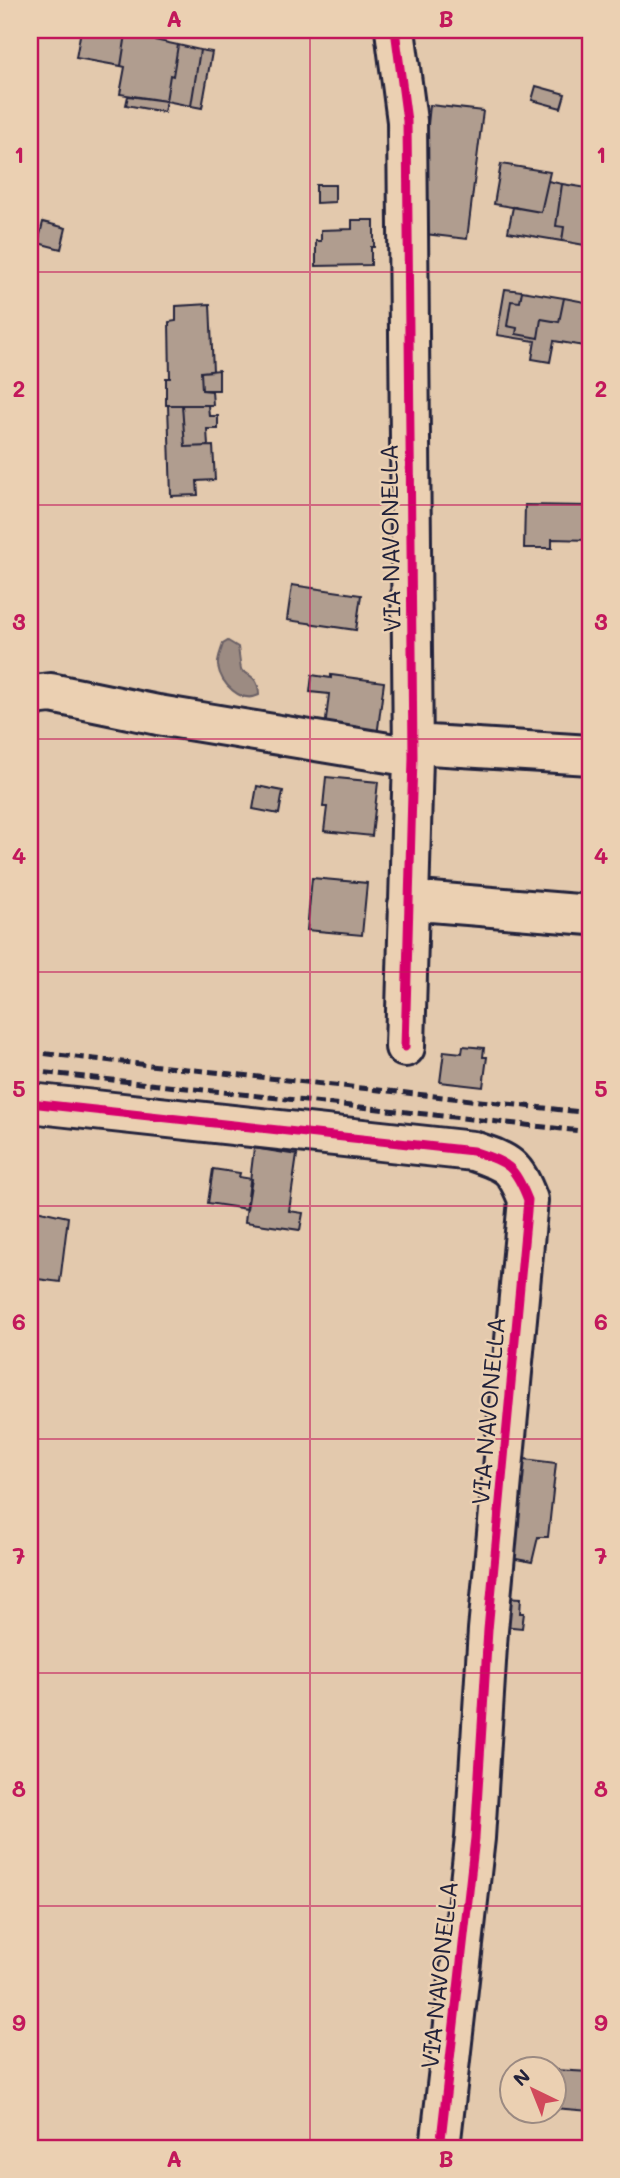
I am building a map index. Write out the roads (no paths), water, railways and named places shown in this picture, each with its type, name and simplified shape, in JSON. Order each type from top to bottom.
[{"type":"street","name":"VIA NAVONELLA","points":[[395,30],[407,121],[413,750],[405,1047]]},
{"type":"street","points":[[30,699],[33,695],[51,693],[158,715],[413,750],[590,755]]},
{"type":"street","points":[[408,905],[431,902],[590,915]]},
{"type":"street","name":"VIA NAVONELLA","points":[[30,1103],[473,1151],[505,1162],[525,1190],[528,1200],[488,1630],[475,1838],[440,2148]]},
{"type":"railway","points":[[30,1052],[590,1113]]},
{"type":"railway","points":[[30,1071],[590,1132]]}]
